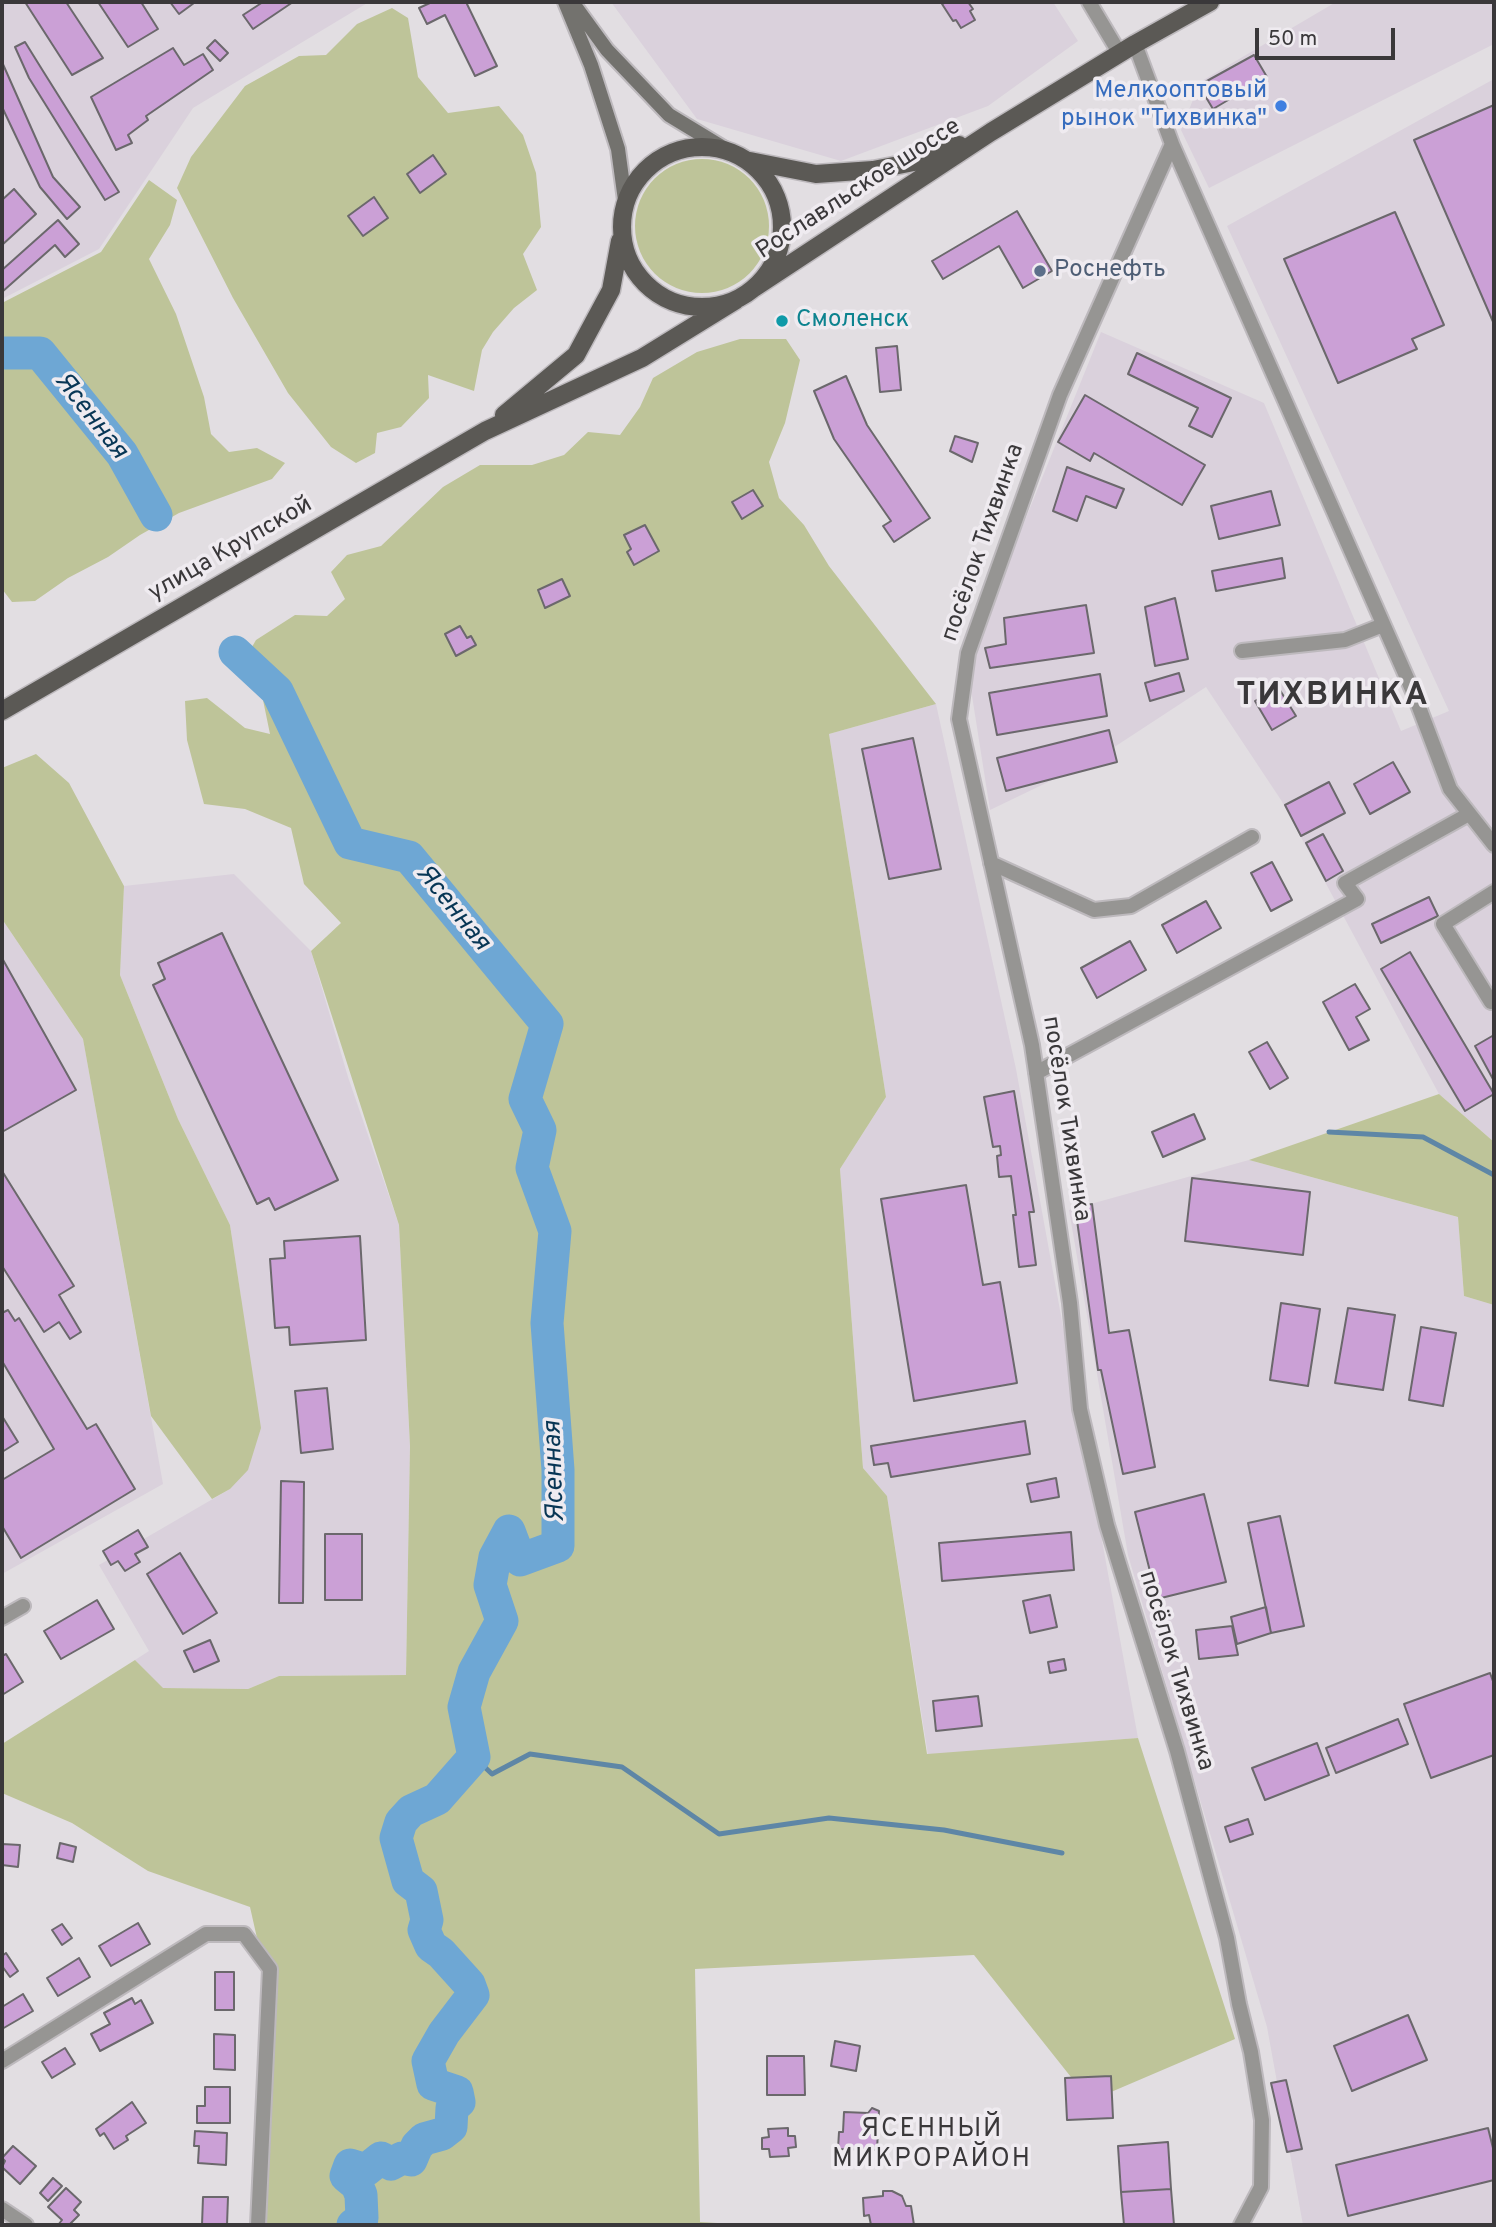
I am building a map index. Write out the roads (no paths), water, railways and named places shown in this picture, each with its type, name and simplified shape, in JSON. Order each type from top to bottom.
[{"type":"main road","points":[[565,2],[591,65],[618,149],[625,200]]},
{"type":"main road","points":[[572,2],[607,50],[669,115],[749,161],[770,184],[782,213],[778,254],[768,273],[754,288],[736,300],[715,307],[693,307],[671,302],[652,291],[637,275],[626,255],[621,233],[625,200],[637,178],[654,161],[676,150],[701,146],[725,149]]},
{"type":"main road","name":"Рославльское шоссе","points":[[754,288],[991,132],[1210,2]]},
{"type":"main road","name":"Рославльское шоссе","points":[[749,161],[816,173],[873,170],[914,162],[991,132]]},
{"type":"main road","name":"улица Крупской","points":[[485,430],[576,355],[611,290],[621,233]]},
{"type":"main road","name":"улица Крупской","points":[[2,711],[485,430],[642,358],[736,300]]},
{"type":"street","points":[[1089,2],[1128,49],[1172,144],[1414,694],[1450,789],[1494,845]]},
{"type":"street","name":"посёлок Тихвинка","points":[[1172,144],[1060,395],[968,653],[959,719],[1032,1045],[1070,1303],[1080,1409],[1107,1525],[1177,1751],[1224,1925],[1251,2052],[1262,2120],[1261,2187],[1241,2225]]},
{"type":"street","points":[[1242,651],[1345,640],[1383,625]]},
{"type":"street","points":[[1036,1073],[1357,899],[1345,883],[1469,814]]},
{"type":"street","points":[[991,863],[1094,910],[1131,906],[1252,837]]},
{"type":"street","points":[[1494,892],[1443,924],[1491,1002],[1494,1000]]},
{"type":"street","points":[[2,1618],[23,1606]]},
{"type":"street","points":[[2,2062],[206,1934],[244,1934],[270,1969],[258,2225]]},
{"type":"street","points":[[2,2209],[26,2225]]},
{"type":"waterway","name":"Ясенная","points":[[2,353],[40,353],[122,454],[156,515]]},
{"type":"waterway","name":"Ясенная","points":[[235,652],[277,691],[350,843],[409,857],[547,1024],[525,1099],[540,1130],[532,1168],[555,1231],[547,1323],[558,1470],[558,1546],[520,1560],[509,1531],[495,1557],[490,1585],[502,1621],[474,1672],[464,1707],[474,1757],[437,1799],[411,1811],[401,1822],[396,1838],[408,1881],[421,1891],[427,1920],[424,1930],[431,1946],[441,1953],[469,1984],[473,1995],[444,2033],[428,2061],[433,2084],[457,2092],[459,2102],[452,2108],[451,2127],[442,2134],[424,2139],[417,2146],[411,2160],[402,2158],[391,2164],[381,2158],[366,2170],[350,2165],[346,2176],[357,2185],[361,2195],[362,2218],[353,2225]]},
{"type":"waterway","points":[[1329,1132],[1423,1137],[1494,1175]]},
{"type":"waterway","points":[[474,1757],[492,1774],[530,1754],[622,1767],[719,1834],[829,1818],[944,1830],[1062,1853]]},
{"type":"place","name":"Мелкооптовый рынок \"Тихвинка\"","points":[[1281,106]]},
{"type":"place","name":"Роснефть","points":[[1040,271]]},
{"type":"place","name":"Смоленск","points":[[782,321]]},
{"type":"district","name":"ТИХВИНКА","points":[[1333,698]]},
{"type":"district","name":"ЯСЕННЫЙ МИКРОРАЙОН","points":[[932,2146]]}]
